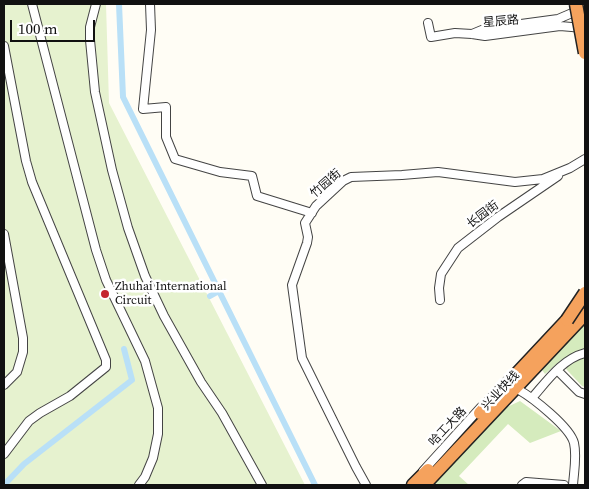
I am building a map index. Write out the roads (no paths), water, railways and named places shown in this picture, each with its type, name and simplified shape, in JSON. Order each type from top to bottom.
[{"type":"highway","points":[[578,6],[585,31]]},
{"type":"highway","points":[[578,6],[585,53]]},
{"type":"highway","name":"兴业快线","points":[[413,485],[567,320],[585,295]]},
{"type":"highway","name":"兴业快线","points":[[426,485],[585,316]]},
{"type":"street","points":[[32,4],[96,250],[106,280],[145,361],[158,408],[158,434],[153,458],[145,477],[139,485]]},
{"type":"street","points":[[96,4],[90,27],[95,92],[112,170],[128,228],[146,276],[164,316],[201,382],[222,413],[262,485]]},
{"type":"street","points":[[150,4],[151,30],[143,109],[166,107],[166,137],[175,159],[220,172],[252,176],[257,196],[312,213]]},
{"type":"street","name":"星辰路","points":[[472,34],[484,29],[558,19],[578,6]]},
{"type":"street","points":[[428,23],[431,37],[455,33],[472,34]]},
{"type":"street","name":"星辰路","points":[[472,34],[485,36],[560,26],[585,31]]},
{"type":"street","points":[[4,46],[26,161],[32,182],[106,360],[106,367],[70,396],[30,421],[4,454]]},
{"type":"street","name":"竹园街","points":[[366,485],[302,358],[292,285],[307,243],[308,237],[305,223],[316,206],[351,176],[438,172],[515,182],[543,179],[585,160]]},
{"type":"street","name":"长园街","points":[[440,300],[441,274],[458,248],[498,217],[570,168]]},
{"type":"street","points":[[4,234],[23,338],[23,352],[17,372],[4,385]]},
{"type":"street","name":"哈工大路","points":[[409,485],[585,295]]},
{"type":"street","name":"哈工大路","points":[[426,485],[519,390],[585,316]]},
{"type":"street","points":[[532,398],[566,361],[585,353]]},
{"type":"street","points":[[557,370],[579,392],[585,394]]},
{"type":"street","points":[[519,390],[532,398],[568,431],[574,440],[576,452],[573,485]]},
{"type":"street","points":[[522,485],[526,482],[564,485]]},
{"type":"waterway","points":[[119,4],[123,97],[315,485]]},
{"type":"waterway","points":[[210,296],[219,291]]},
{"type":"waterway","points":[[4,485],[24,464],[132,380],[124,349]]},
{"type":"place","name":"Zhuhai International Circuit","points":[[105,294]]}]
